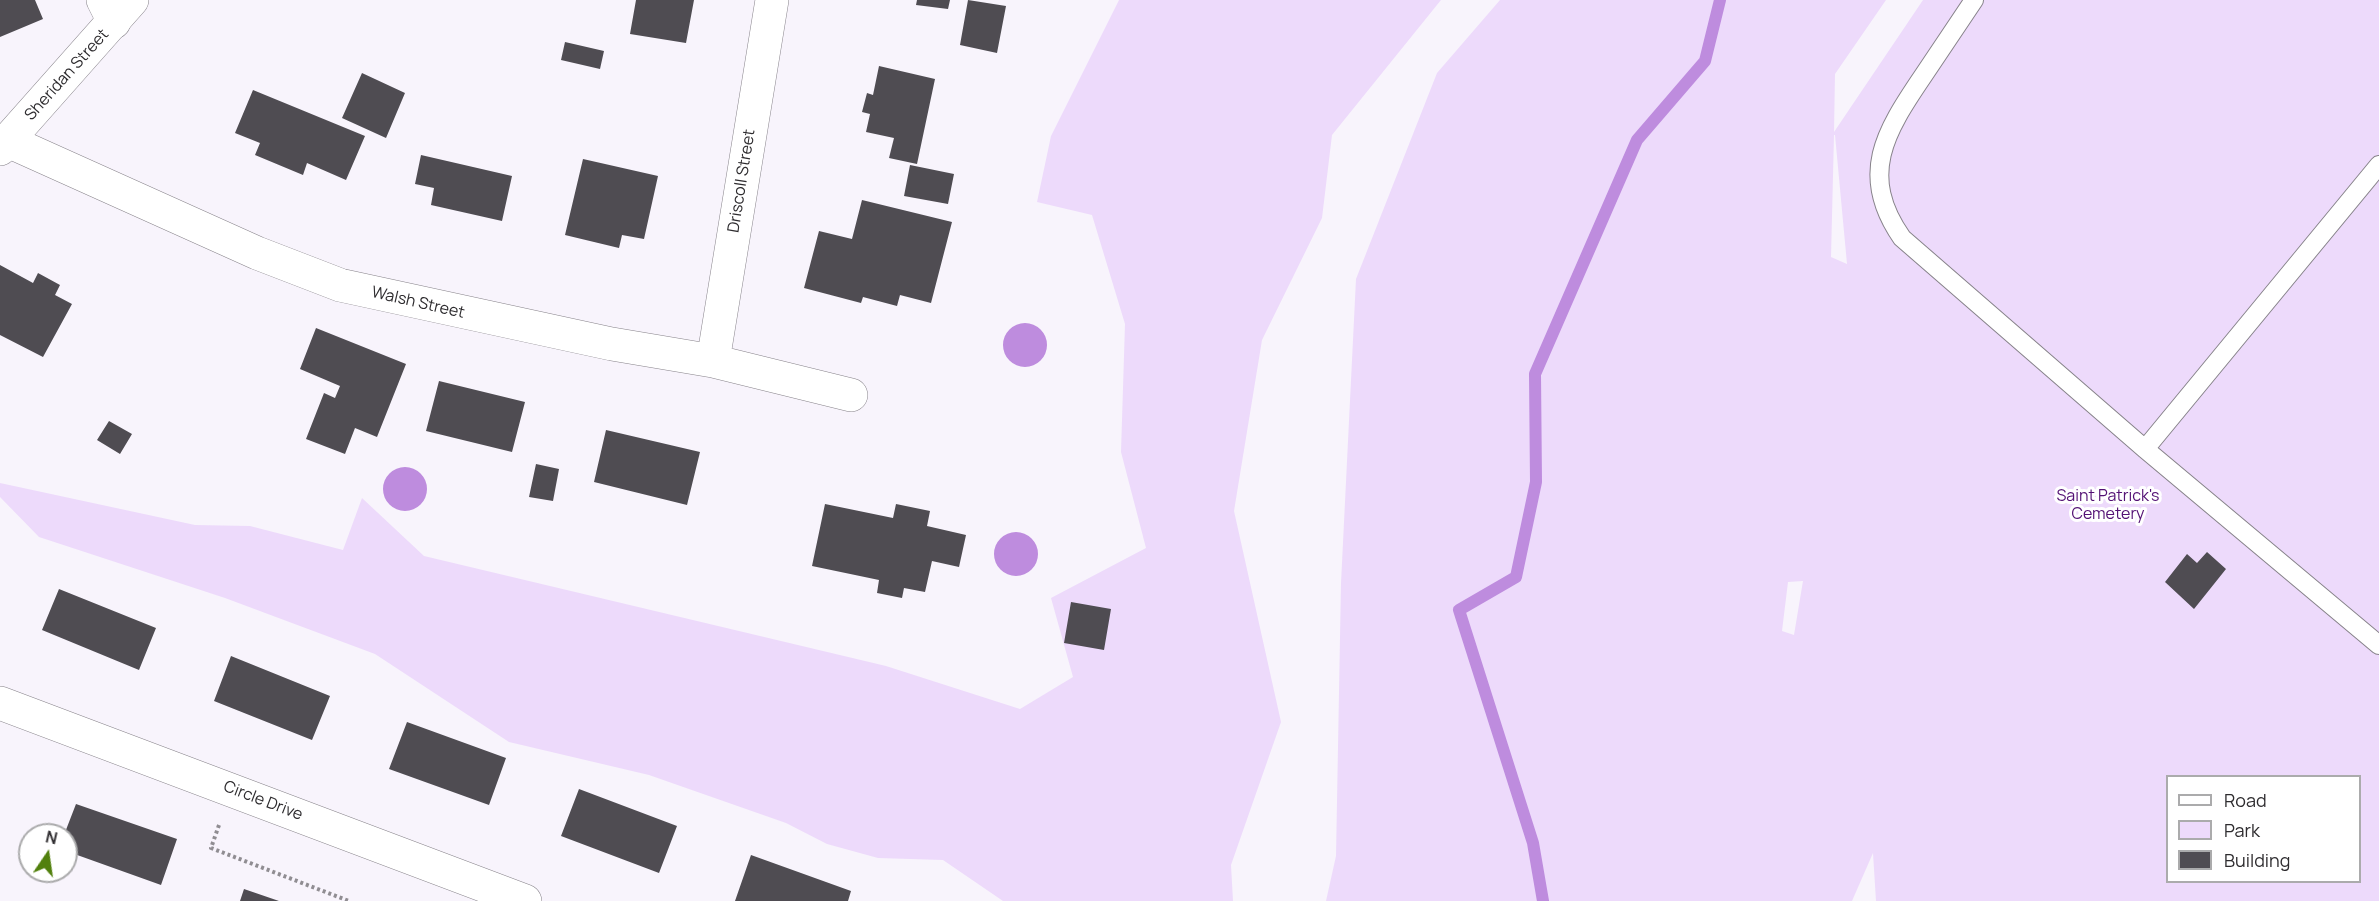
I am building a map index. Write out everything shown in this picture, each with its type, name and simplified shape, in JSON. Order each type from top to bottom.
[{"type":"street","name":"Driscoll Street","points":[[713,361],[772,0]]},
{"type":"street","name":"Sheridan Street","points":[[4,145],[116,7]]},
{"type":"street","name":"Walsh Street","points":[[4,145],[257,253],[340,285],[612,344],[713,361],[852,394]]},
{"type":"street","name":"Circle Drive","points":[[0,703],[525,901]]},
{"type":"lane","points":[[1974,0],[1897,114],[1885,140],[1880,190],[1887,217],[1902,238],[2145,449],[2379,645]]},
{"type":"lane","points":[[2145,449],[2379,165]]},
{"type":"green space","points":[[1119,0],[1441,0],[1332,135],[1322,218],[1262,340],[1234,511],[1281,722],[1231,865],[1233,901],[1003,901],[943,860],[878,858],[827,844],[786,823],[649,775],[509,742],[375,654],[225,598],[39,537],[0,497],[0,483],[195,525],[250,526],[343,550],[362,498],[424,556],[886,666],[1020,709],[1073,677],[1051,598],[1146,548],[1121,452],[1125,324],[1092,215],[1037,202],[1051,136]]},
{"type":"green space","name":"Saint Patrick's Cemetery","points":[[1500,0],[1886,0],[1835,74],[1834,132],[1923,0],[2379,0],[2379,901],[1876,901],[1873,853],[1852,901],[1326,901],[1336,856],[1341,583],[1356,279],[1437,73]],"holes":[[[1835,135],[1847,264],[1831,257]],[[1803,581],[1794,635],[1782,631],[1788,582]]]},
{"type":"shaded area","points":[[1025,323],[1041,329],[1047,345],[1041,361],[1025,367],[1009,361],[1003,345],[1009,329]]},
{"type":"shaded area","points":[[405,467],[420,474],[427,489],[420,504],[405,511],[390,504],[383,489],[390,474]]},
{"type":"shaded area","points":[[1016,532],[1032,538],[1038,554],[1032,570],[1016,576],[1000,570],[994,554],[1000,538]]},
{"type":"building","points":[[0,0],[35,0],[43,19],[0,37]]},
{"type":"building","points":[[636,0],[694,0],[686,43],[630,34]]},
{"type":"building","points":[[917,0],[950,0],[948,9],[916,5]]},
{"type":"building","points":[[968,0],[1006,6],[997,53],[960,45]]},
{"type":"building","points":[[565,42],[604,51],[600,69],[561,60]]},
{"type":"building","points":[[879,66],[935,79],[917,164],[889,158],[894,138],[866,132],[870,114],[862,112],[867,93],[873,95]]},
{"type":"building","points":[[362,73],[405,93],[386,138],[342,118]]},
{"type":"building","points":[[253,90],[365,136],[346,180],[307,163],[303,175],[255,155],[260,143],[235,133]]},
{"type":"building","points":[[421,155],[512,176],[502,221],[431,205],[434,188],[415,184]]},
{"type":"building","points":[[583,159],[658,176],[644,239],[622,235],[619,248],[565,235]]},
{"type":"building","points":[[910,165],[954,174],[948,204],[904,196]]},
{"type":"building","points":[[862,200],[952,222],[931,303],[900,295],[897,306],[863,297],[861,303],[804,288],[819,231],[852,239]]},
{"type":"building","points":[[0,265],[33,283],[38,273],[60,285],[55,295],[72,304],[43,357],[0,335]]},
{"type":"building","points":[[316,328],[406,364],[377,437],[355,428],[345,454],[306,439],[324,393],[335,398],[340,386],[300,369]]},
{"type":"building","points":[[439,381],[525,402],[512,452],[426,431]]},
{"type":"building","points":[[109,421],[132,434],[120,454],[97,440]]},
{"type":"building","points":[[606,430],[700,452],[687,505],[594,482]]},
{"type":"building","points":[[536,464],[559,469],[553,501],[529,497]]},
{"type":"building","points":[[825,504],[893,518],[896,504],[930,511],[927,526],[966,535],[959,567],[932,561],[925,592],[904,588],[902,598],[877,593],[879,580],[812,566]]},
{"type":"building","points":[[2207,552],[2226,569],[2194,609],[2165,582],[2187,554],[2197,563]]},
{"type":"building","points":[[59,589],[156,628],[139,670],[42,630]]},
{"type":"building","points":[[1071,602],[1111,609],[1104,650],[1064,643]]},
{"type":"building","points":[[231,656],[330,696],[312,740],[214,701]]},
{"type":"building","points":[[407,722],[506,758],[489,805],[389,769]]},
{"type":"building","points":[[579,789],[677,826],[659,873],[561,836]]},
{"type":"building","points":[[76,804],[177,839],[161,885],[78,855],[78,823],[69,823]]},
{"type":"building","points":[[751,855],[851,891],[848,901],[735,901]]},
{"type":"building","points":[[244,889],[279,901],[240,901]]},
{"type":"waterway","points":[[1543,901],[1533,843],[1459,610],[1516,577],[1536,482],[1535,374],[1637,140],[1705,61],[1720,0]]}]
